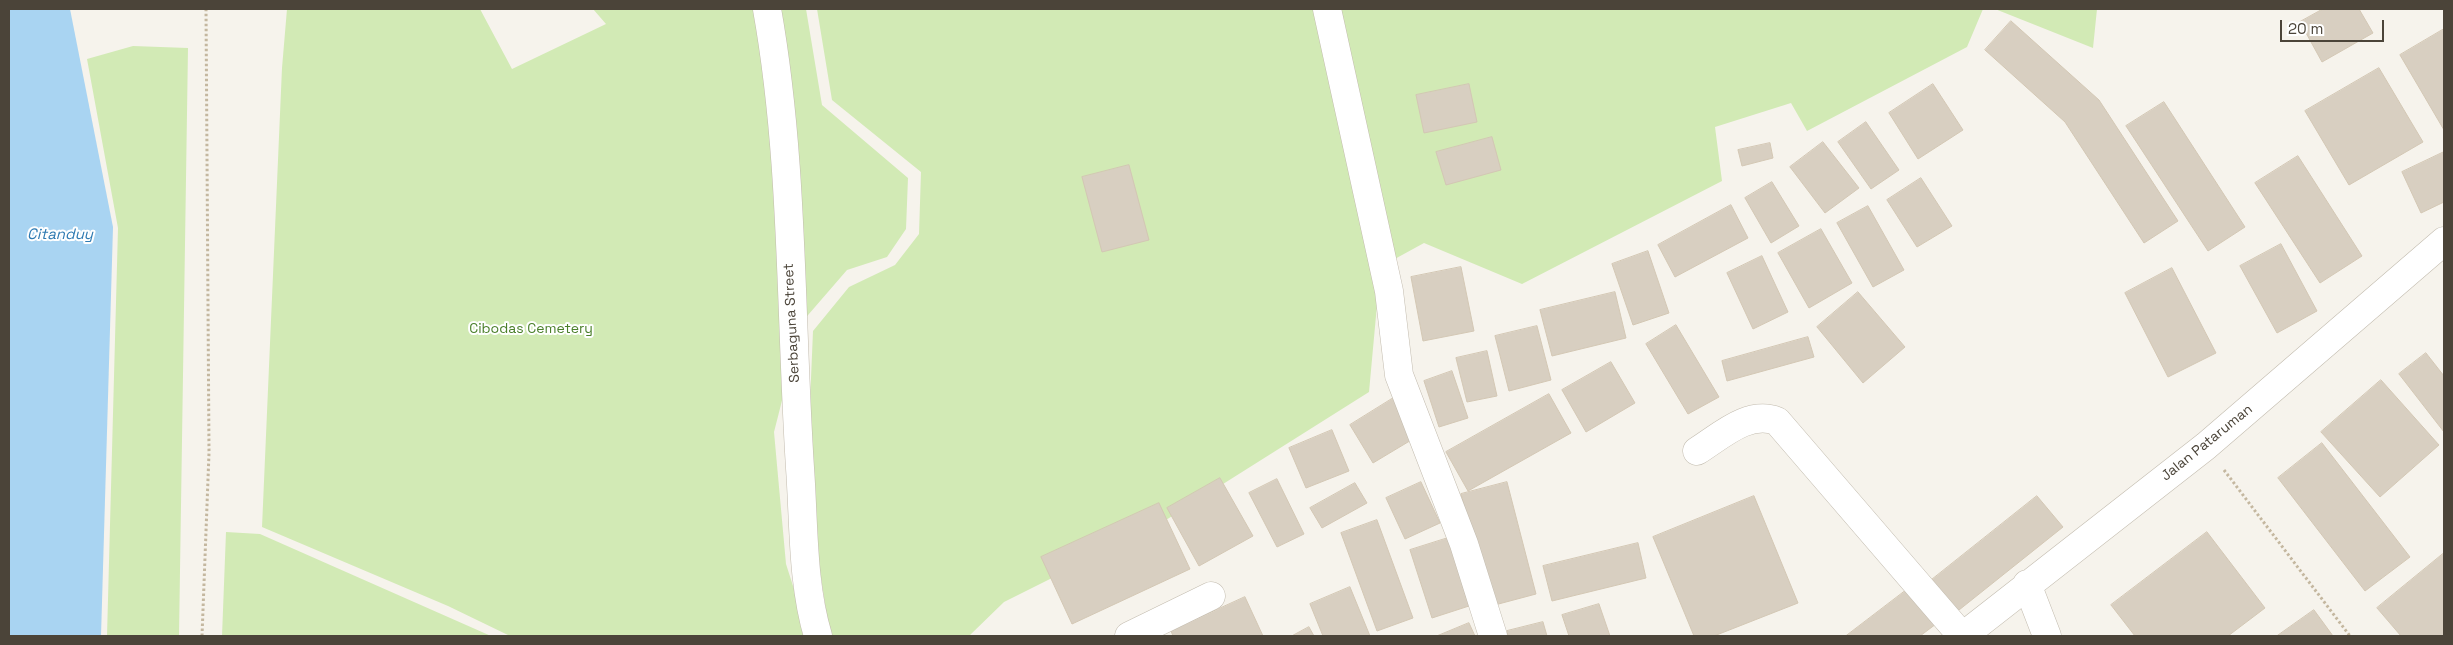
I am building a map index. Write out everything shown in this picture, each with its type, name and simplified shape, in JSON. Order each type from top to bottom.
[{"type":"street","name":"Serbaguna Street","points":[[766,9],[777,66],[784,136],[797,428],[809,600],[818,636]]},
{"type":"street","points":[[1327,9],[1389,292],[1399,375],[1464,544],[1493,636]]},
{"type":"street","name":"Jalan Pataruman","points":[[1962,636],[2206,446],[2444,241]]},
{"type":"street","points":[[1697,451],[1750,419],[1765,416],[1777,421],[1962,636]]},
{"type":"street","points":[[2027,584],[2047,636]]},
{"type":"street","points":[[1128,636],[1211,596]]},
{"type":"path","points":[[202,636],[209,453],[206,9]]},
{"type":"path","points":[[2206,446],[2350,636]]},
{"type":"green space","name":"Cibodas Cemetery","points":[[287,9],[480,9],[512,69],[606,24],[593,9],[806,9],[822,105],[908,178],[906,229],[887,257],[847,270],[802,322],[774,432],[786,564],[809,636],[510,636],[448,606],[262,527],[282,68]]},
{"type":"green space","points":[[817,9],[1983,9],[1967,47],[1807,131],[1791,103],[1715,127],[1722,181],[1522,284],[1424,243],[1371,272],[1378,294],[1369,392],[1158,525],[1004,602],[969,636],[830,636],[820,571],[808,450],[813,331],[849,287],[895,265],[919,234],[921,172],[832,100]]},
{"type":"green space","points":[[1995,9],[2097,9],[2093,48]]},
{"type":"green space","points":[[133,46],[188,48],[179,636],[107,636],[118,228],[87,59]]},
{"type":"green space","points":[[226,532],[260,534],[491,636],[222,636]]},
{"type":"water","name":"Citanduy","points":[[9,9],[70,9],[113,227],[101,636],[9,636]]},
{"type":"building","points":[[2323,9],[2359,9],[2373,33],[2322,62],[2300,22]]},
{"type":"building","points":[[2011,21],[2099,100],[2178,221],[2144,243],[2065,122],[1985,50]]},
{"type":"building","points":[[2444,29],[2444,130],[2400,55]]},
{"type":"building","points":[[2379,68],[2423,142],[2349,185],[2305,111]]},
{"type":"building","points":[[1469,84],[1477,122],[1424,133],[1416,95]]},
{"type":"building","points":[[1933,84],[1963,130],[1918,159],[1889,113]]},
{"type":"building","points":[[2164,102],[2245,227],[2208,251],[2126,126]]},
{"type":"building","points":[[1866,122],[1899,170],[1871,189],[1838,142]]},
{"type":"building","points":[[1492,137],[1501,170],[1446,185],[1436,152]]},
{"type":"building","points":[[1823,142],[1859,188],[1825,213],[1790,167]]},
{"type":"building","points":[[1770,143],[1773,158],[1742,166],[1738,150]]},
{"type":"building","points":[[2444,152],[2444,202],[2421,213],[2402,172]]},
{"type":"building","points":[[2298,156],[2362,256],[2320,283],[2255,183]]},
{"type":"building","points":[[1129,165],[1149,240],[1102,252],[1082,177]]},
{"type":"building","points":[[1921,178],[1952,226],[1917,247],[1887,200]]},
{"type":"building","points":[[1772,182],[1799,226],[1771,243],[1745,198]]},
{"type":"building","points":[[1731,205],[1748,238],[1675,277],[1658,245]]},
{"type":"building","points":[[1868,206],[1904,270],[1873,287],[1837,223]]},
{"type":"building","points":[[1821,229],[1852,283],[1809,308],[1778,253]]},
{"type":"building","points":[[2281,244],[2317,311],[2277,333],[2240,266]]},
{"type":"building","points":[[1648,251],[1669,313],[1633,325],[1612,264]]},
{"type":"building","points":[[1762,256],[1788,312],[1753,329],[1727,273]]},
{"type":"building","points":[[1461,267],[1474,331],[1423,341],[1411,277]]},
{"type":"building","points":[[2172,268],[2216,353],[2168,377],[2125,293]]},
{"type":"building","points":[[1615,292],[1626,338],[1552,356],[1540,310]]},
{"type":"building","points":[[1858,292],[1905,347],[1863,383],[1817,327]]},
{"type":"building","points":[[1676,325],[1719,397],[1688,414],[1646,344]]},
{"type":"building","points":[[1537,326],[1551,380],[1509,391],[1495,336]]},
{"type":"building","points":[[1808,337],[1814,357],[1727,381],[1722,361]]},
{"type":"building","points":[[1487,351],[1497,396],[1467,402],[1456,358]]},
{"type":"building","points":[[2426,353],[2444,376],[2444,432],[2399,374]]},
{"type":"building","points":[[1611,362],[1635,403],[1586,432],[1562,390]]},
{"type":"building","points":[[1452,371],[1468,418],[1439,427],[1424,381]]},
{"type":"building","points":[[2381,380],[2439,445],[2380,497],[2321,432]]},
{"type":"building","points":[[1549,394],[1571,433],[1468,491],[1446,452]]},
{"type":"building","points":[[1395,397],[1418,436],[1373,463],[1350,425]]},
{"type":"building","points":[[1332,430],[1349,471],[1306,488],[1289,448]]},
{"type":"building","points":[[2322,443],[2410,557],[2365,591],[2278,478]]},
{"type":"building","points":[[1220,478],[1253,536],[1199,566],[1167,508]]},
{"type":"building","points":[[1277,479],[1304,534],[1277,547],[1249,493]]},
{"type":"building","points":[[1421,482],[1440,523],[1405,539],[1386,498]]},
{"type":"building","points":[[1507,482],[1536,594],[1491,606],[1461,494]]},
{"type":"building","points":[[1355,483],[1367,503],[1322,528],[1310,508]]},
{"type":"building","points":[[1754,496],[1798,603],[1714,636],[1694,636],[1653,537]]},
{"type":"building","points":[[2037,496],[2063,527],[1954,614],[1929,582]]},
{"type":"building","points":[[1159,503],[1190,569],[1072,624],[1041,557]]},
{"type":"building","points":[[1377,520],[1413,618],[1377,631],[1341,533]]},
{"type":"building","points":[[2207,532],[2265,608],[2228,636],[2135,636],[2111,605]]},
{"type":"building","points":[[1448,538],[1469,606],[1432,618],[1410,550]]},
{"type":"building","points":[[1638,543],[1646,578],[1552,601],[1543,566]]},
{"type":"building","points":[[2444,553],[2444,636],[2401,636],[2377,608]]},
{"type":"building","points":[[1913,585],[1940,621],[1920,636],[1846,636]]},
{"type":"building","points":[[1350,587],[1370,636],[1323,636],[1310,604]]},
{"type":"building","points":[[1245,597],[1263,636],[1173,636],[1171,631]]},
{"type":"building","points":[[1599,604],[1610,636],[1569,636],[1562,615]]},
{"type":"building","points":[[2314,610],[2333,636],[2277,636]]},
{"type":"building","points":[[1543,622],[1547,636],[1508,636],[1507,631]]},
{"type":"building","points":[[1469,623],[1475,636],[1437,636]]},
{"type":"building","points":[[1309,627],[1314,636],[1292,636]]}]
